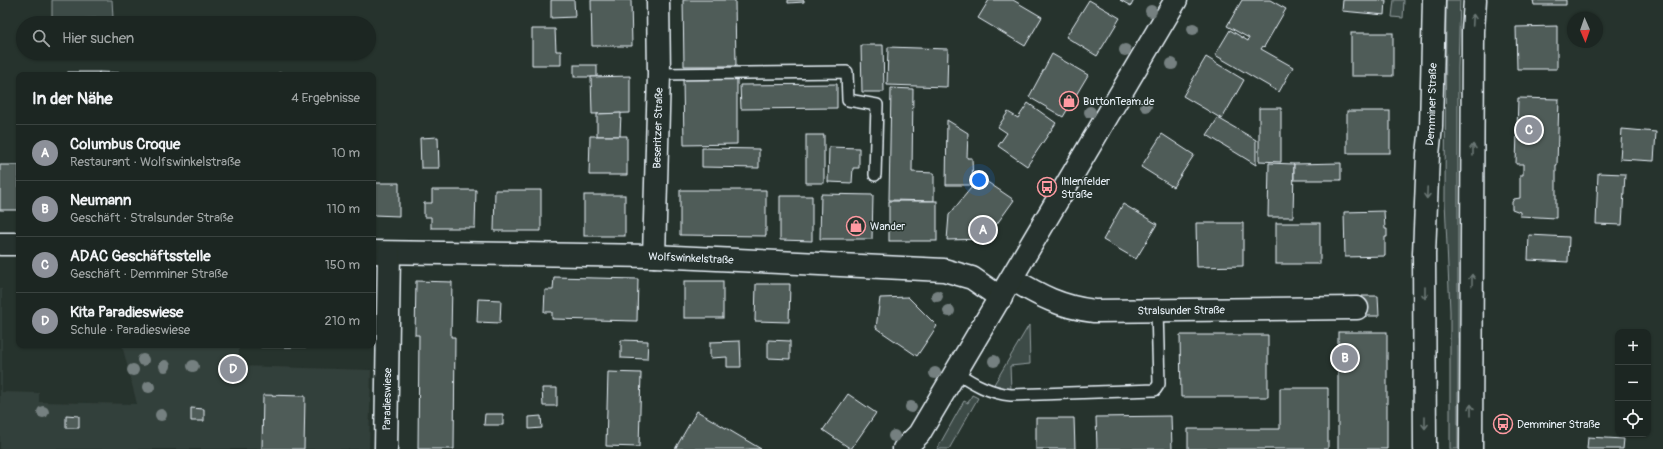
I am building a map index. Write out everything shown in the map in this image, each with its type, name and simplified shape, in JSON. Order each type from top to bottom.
[{"type":"street","name":"Beseritzer Straße","points":[[654,256],[659,74],[658,0]]},
{"type":"street","points":[[904,449],[918,441],[956,372],[1176,0]]},
{"type":"street","name":"Demminer Straße","points":[[1425,449],[1424,254],[1428,154],[1431,127],[1434,0]]},
{"type":"street","points":[[1471,449],[1473,31],[1475,0]]},
{"type":"street","points":[[0,244],[16,244]]},
{"type":"street","name":"Wolfswinkelstraße","points":[[381,253],[654,256],[944,270],[959,273],[972,278],[1000,298]]},
{"type":"street","name":"Paradieswiese","points":[[381,253],[386,449]]},
{"type":"street","name":"Stralsunder Straße","points":[[1012,279],[1043,298],[1077,309],[1094,311],[1357,308]]},
{"type":"lane","points":[[659,74],[847,72],[848,100],[877,105],[875,175]]},
{"type":"lane","points":[[956,372],[997,394],[1011,395],[1155,390],[1158,384],[1157,310]]},
{"type":"shaded area","points":[[52,0],[112,0],[113,16],[52,16]]},
{"type":"shaded area","points":[[1394,0],[1404,0],[1403,18],[1392,17]]},
{"type":"shaded area","points":[[1446,0],[1460,0],[1458,68],[1458,449],[1450,449],[1450,311],[1445,201]]},
{"type":"shaded area","points":[[0,289],[2,289],[2,392],[39,393],[39,402],[137,404],[123,348],[239,348],[239,366],[371,370],[369,449],[0,449]]},
{"type":"shaded area","points":[[1029,325],[1030,364],[1010,366],[1011,389],[1000,389],[993,386]]},
{"type":"shaded area","points":[[972,395],[978,398],[949,449],[937,449],[964,401],[968,403]]},
{"type":"building","points":[[551,0],[574,0],[575,17],[551,18]]},
{"type":"building","points":[[591,0],[631,0],[632,46],[592,46]]},
{"type":"building","points":[[683,0],[735,0],[736,66],[684,66]]},
{"type":"building","points":[[788,0],[804,0],[804,2],[788,3]]},
{"type":"building","points":[[989,0],[1013,0],[1042,17],[1025,46],[978,18]]},
{"type":"building","points":[[1089,0],[1120,18],[1097,56],[1066,37]]},
{"type":"building","points":[[1120,0],[1134,0],[1131,6]]},
{"type":"building","points":[[1242,0],[1270,0],[1286,9],[1264,47],[1263,46],[1261,49],[1293,67],[1279,92],[1215,55],[1230,30],[1248,41],[1249,38],[1227,26]]},
{"type":"building","points":[[1343,0],[1386,0],[1385,15],[1342,11]]},
{"type":"building","points":[[1533,0],[1566,0],[1566,5],[1534,5]]},
{"type":"building","points":[[1557,26],[1557,69],[1517,69],[1516,27]]},
{"type":"building","points":[[532,29],[555,29],[556,51],[561,51],[561,65],[532,65]]},
{"type":"building","points":[[1351,33],[1393,33],[1393,76],[1351,76]]},
{"type":"building","points":[[861,45],[883,45],[884,92],[862,92]]},
{"type":"building","points":[[888,47],[948,49],[947,87],[887,85]]},
{"type":"building","points":[[1052,54],[1088,75],[1063,117],[1029,97]]},
{"type":"building","points":[[1206,57],[1244,80],[1222,119],[1183,96]]},
{"type":"building","points":[[574,65],[597,65],[597,77],[574,77]]},
{"type":"building","points":[[630,76],[630,113],[592,114],[591,77]]},
{"type":"building","points":[[683,79],[737,79],[737,144],[684,145]]},
{"type":"building","points":[[837,84],[837,108],[741,109],[740,85]]},
{"type":"building","points":[[891,88],[913,89],[912,172],[934,173],[934,201],[889,200]]},
{"type":"building","points":[[1518,98],[1559,99],[1556,165],[1556,218],[1520,216],[1520,212],[1512,209],[1512,202],[1514,199],[1520,198],[1520,175],[1523,175],[1523,164],[1516,164]]},
{"type":"building","points":[[1028,103],[1056,123],[1027,166],[998,146],[1007,133],[998,127],[1008,112],[1018,118]]},
{"type":"building","points":[[1259,108],[1281,108],[1281,162],[1259,161]]},
{"type":"building","points":[[1347,111],[1390,111],[1390,153],[1347,153]]},
{"type":"building","points":[[621,113],[620,136],[597,136],[597,114]]},
{"type":"building","points":[[1218,118],[1256,140],[1256,165],[1207,135]]},
{"type":"building","points":[[947,120],[968,133],[967,158],[972,158],[973,185],[946,185]]},
{"type":"building","points":[[1622,129],[1656,132],[1654,161],[1620,159]]},
{"type":"building","points":[[1162,134],[1194,155],[1173,187],[1141,167]]},
{"type":"building","points":[[806,135],[824,135],[824,183],[806,183]]},
{"type":"building","points":[[590,136],[627,136],[627,175],[589,175]]},
{"type":"building","points":[[438,137],[439,168],[421,168],[420,138]]},
{"type":"building","points":[[829,147],[859,148],[859,168],[853,168],[852,183],[828,182]]},
{"type":"building","points":[[702,148],[759,149],[759,168],[702,167]]},
{"type":"building","points":[[1269,163],[1294,164],[1293,217],[1268,217]]},
{"type":"building","points":[[1341,163],[1341,180],[1294,180],[1294,164]]},
{"type":"building","points":[[0,165],[16,165],[16,210],[0,210]]},
{"type":"building","points":[[1598,173],[1625,174],[1622,225],[1596,224]]},
{"type":"building","points":[[980,177],[1014,200],[986,239],[947,240],[949,215]]},
{"type":"building","points":[[376,183],[399,183],[399,216],[376,215]]},
{"type":"building","points":[[432,190],[476,190],[475,228],[431,228],[431,217],[424,217],[424,203],[432,203]]},
{"type":"building","points":[[495,190],[541,190],[541,231],[494,231]]},
{"type":"building","points":[[680,190],[766,190],[766,236],[680,235]]},
{"type":"building","points":[[821,194],[873,195],[872,239],[820,239]]},
{"type":"building","points":[[584,195],[625,195],[625,236],[584,236]]},
{"type":"building","points":[[780,196],[812,196],[812,241],[780,240]]},
{"type":"building","points":[[889,201],[937,201],[937,241],[889,241]]},
{"type":"building","points":[[1123,204],[1157,224],[1136,259],[1103,240]]},
{"type":"building","points":[[1384,211],[1385,229],[1387,229],[1387,237],[1385,237],[1385,256],[1345,257],[1344,212]]},
{"type":"building","points":[[1196,223],[1243,223],[1243,266],[1197,267]]},
{"type":"building","points":[[1276,223],[1320,223],[1320,264],[1276,264]]},
{"type":"building","points":[[1529,235],[1569,237],[1568,262],[1528,260]]},
{"type":"building","points":[[554,277],[638,279],[637,321],[552,319],[552,312],[544,312],[545,290],[553,290]]},
{"type":"building","points":[[416,281],[452,282],[451,337],[455,337],[454,449],[418,449],[419,335],[415,335]]},
{"type":"building","points":[[684,281],[723,281],[723,318],[684,318]]},
{"type":"building","points":[[756,284],[790,284],[789,322],[755,321]]},
{"type":"building","points":[[1362,296],[1378,296],[1379,316],[1362,316]]},
{"type":"building","points":[[908,297],[937,326],[917,356],[876,328],[880,298]]},
{"type":"building","points":[[478,299],[501,300],[500,323],[477,322]]},
{"type":"building","points":[[1338,332],[1387,332],[1387,449],[1338,449]]},
{"type":"building","points":[[1180,335],[1268,335],[1268,397],[1181,397]]},
{"type":"building","points":[[621,340],[648,341],[647,359],[621,358]]},
{"type":"building","points":[[768,340],[790,341],[790,359],[768,358]]},
{"type":"building","points":[[740,341],[741,367],[727,367],[727,357],[710,358],[710,342]]},
{"type":"building","points":[[608,372],[641,373],[639,447],[606,446]]},
{"type":"building","points":[[542,388],[557,388],[557,406],[543,406]]},
{"type":"building","points":[[1280,388],[1328,388],[1328,449],[1188,449],[1188,429],[1280,429]]},
{"type":"building","points":[[848,394],[876,413],[851,449],[823,430]]},
{"type":"building","points":[[263,395],[305,396],[304,449],[262,449]]},
{"type":"building","points":[[191,408],[204,409],[204,421],[191,421]]},
{"type":"building","points":[[697,411],[761,449],[675,449]]},
{"type":"building","points":[[485,414],[503,414],[503,425],[484,425]]},
{"type":"building","points":[[66,415],[79,416],[79,428],[66,428]]},
{"type":"building","points":[[541,416],[542,428],[529,429],[529,417]]},
{"type":"building","points":[[1171,416],[1172,449],[1097,449],[1096,417]]},
{"type":"building","points":[[1036,418],[1074,418],[1075,449],[1036,449]]},
{"type":"building","points":[[1588,437],[1624,439],[1623,449],[1587,449]]},
{"type":"place","name":"ButtonTeam.de","points":[[1069,101]]},
{"type":"place","name":"ADAC Geschäftsstelle","points":[[1529,130]]},
{"type":"place","name":"Ihlenfelder Straße","points":[[1047,187]]},
{"type":"place","name":"Wander","points":[[856,226]]},
{"type":"place","name":"Columbus Croque","points":[[983,230]]},
{"type":"place","name":"Neumann","points":[[1345,358]]},
{"type":"place","name":"Kita Paradieswiese","points":[[233,369]]},
{"type":"place","name":"Demminer Straße","points":[[1503,424]]}]
